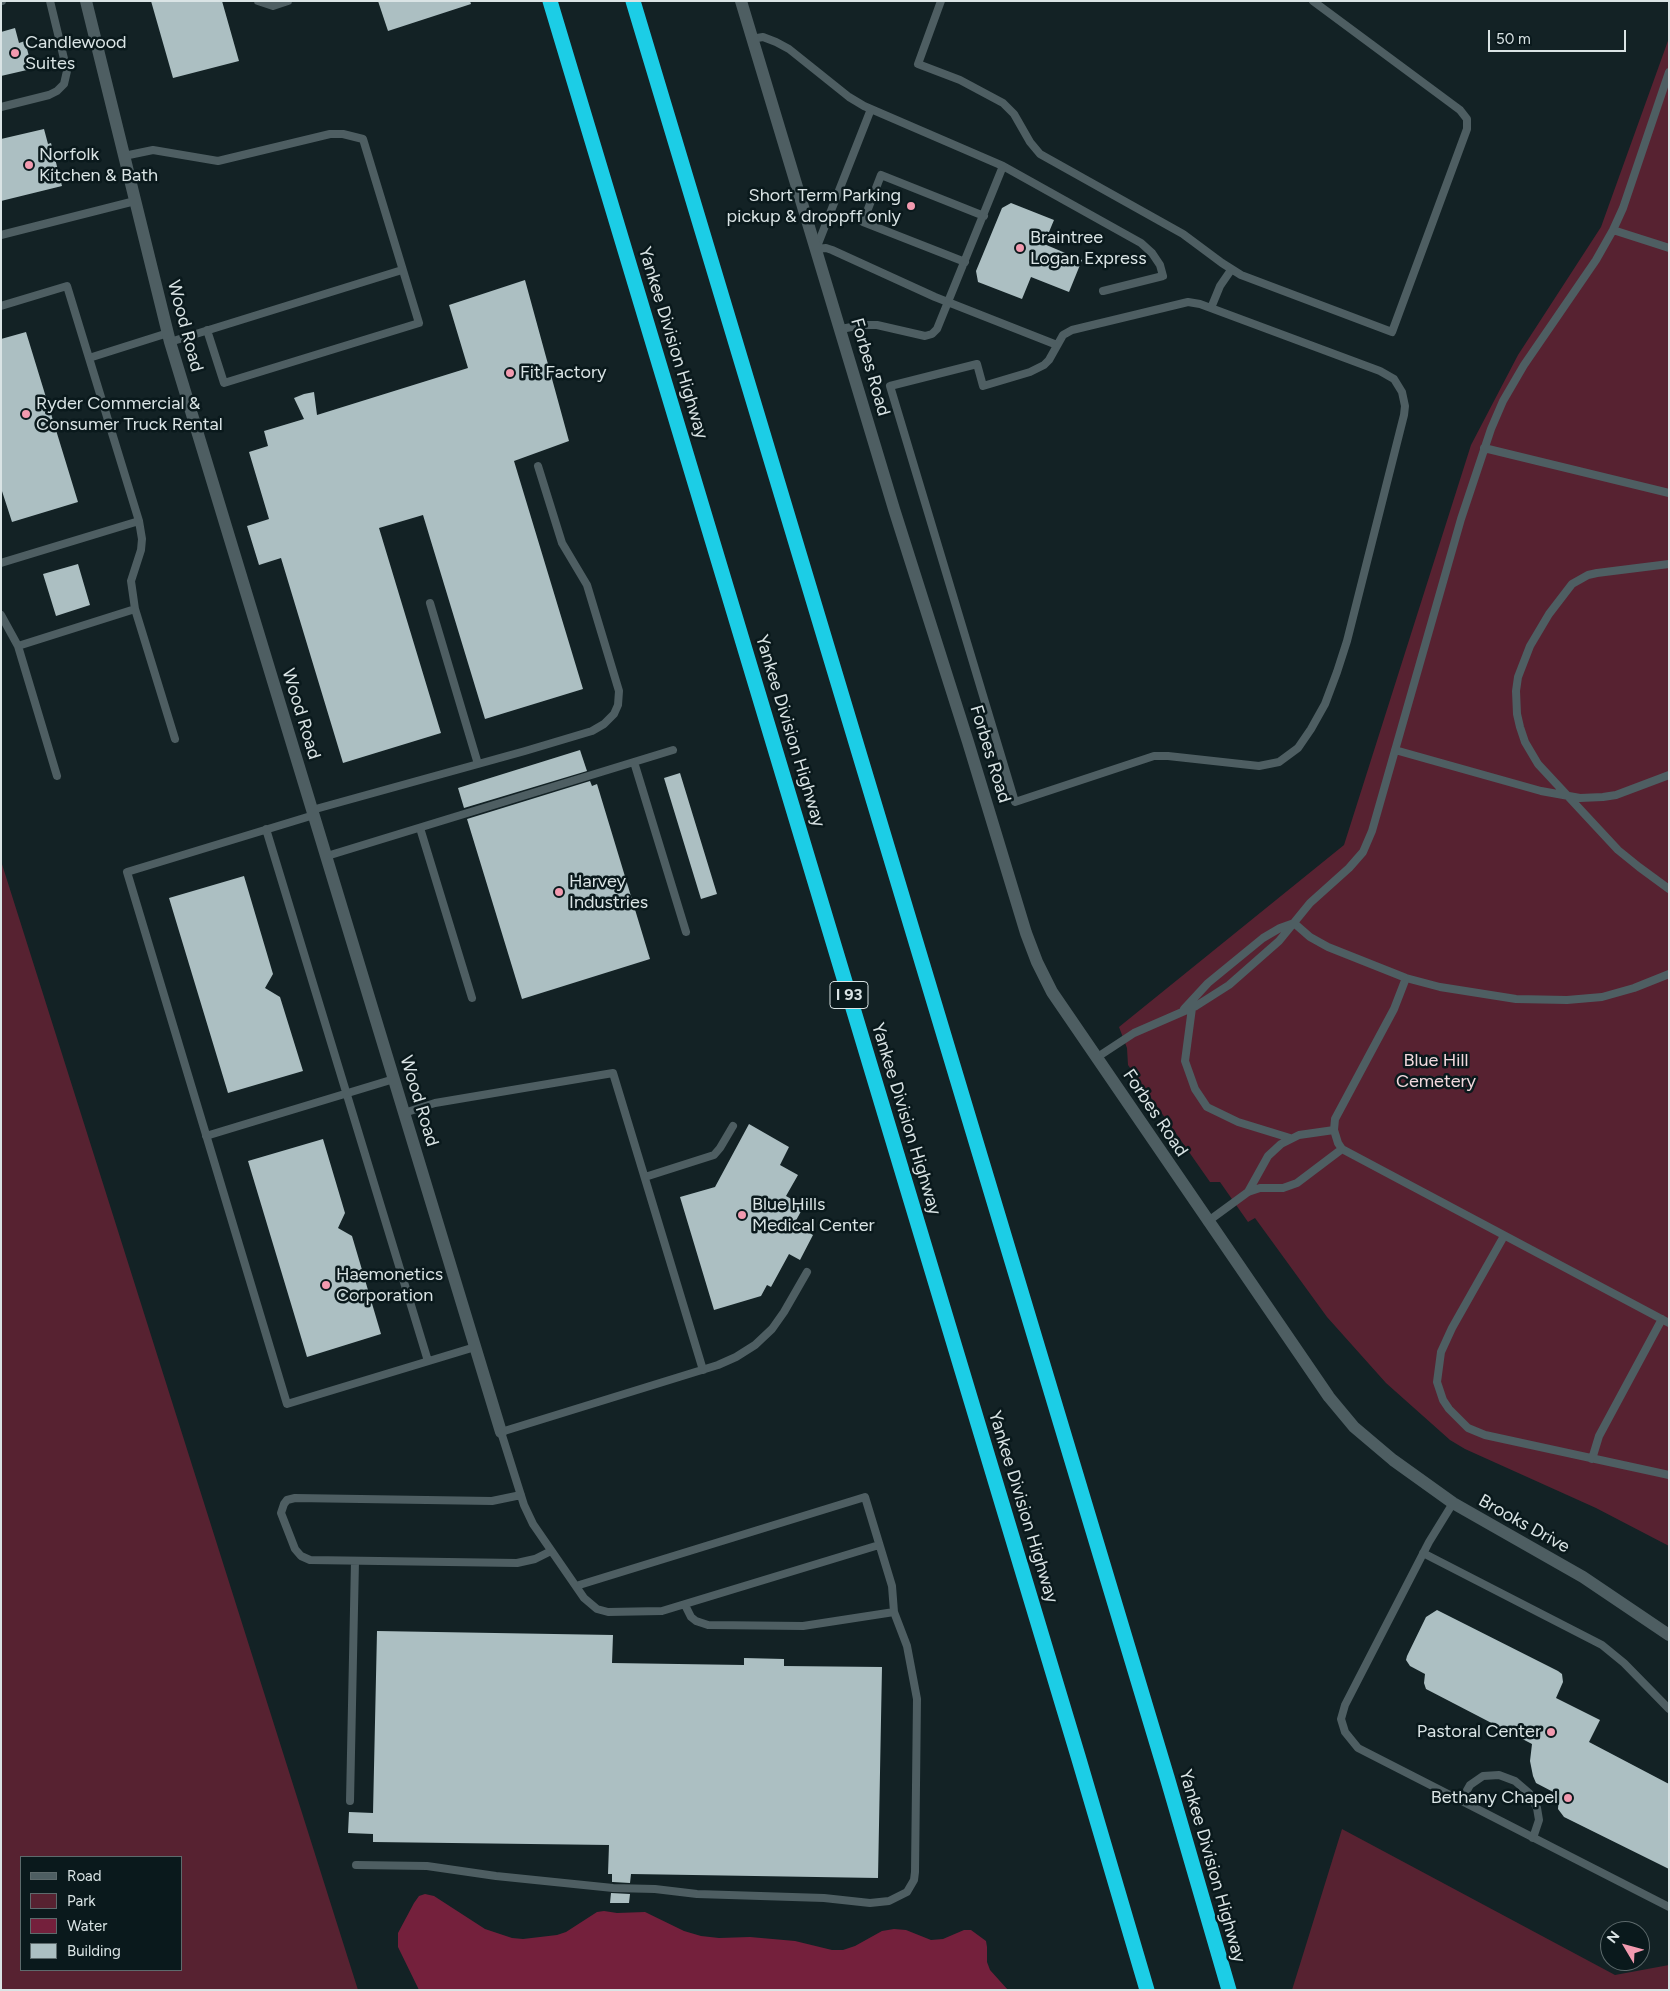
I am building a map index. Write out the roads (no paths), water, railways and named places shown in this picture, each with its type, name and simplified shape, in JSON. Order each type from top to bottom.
[{"type":"highway","name":"Yankee Division Highway","points":[[550,1],[1147,1990]]},
{"type":"highway","name":"Yankee Division Highway","points":[[633,1],[1164,1767],[1228,1990]]},
{"type":"street","name":"Wood Road","points":[[86,1],[169,338],[501,1432]]},
{"type":"street","name":"Forbes Road","points":[[741,1],[894,510],[968,742],[1026,933],[1037,962],[1052,992],[1207,1222],[1328,1397],[1366,1438]]},
{"type":"street","name":"Brooks Drive","points":[[1366,1438],[1392,1460],[1453,1503],[1583,1578],[1669,1635]]},
{"type":"lane","points":[[1,107],[50,96],[64,84],[67,71],[50,1]]},
{"type":"lane","points":[[258,1],[273,6],[288,1]]},
{"type":"lane","points":[[941,1],[918,64],[960,80],[1003,103],[1014,114],[1030,142],[1040,154],[1184,234],[1232,270],[1252,280],[1392,332],[1467,130],[1468,119],[1460,110],[1313,1]]},
{"type":"lane","points":[[751,39],[763,38],[783,45],[849,96],[871,109],[1003,166],[1141,243],[1152,253],[1160,265],[1163,276],[1102,291]]},
{"type":"lane","points":[[1096,1058],[1134,1033],[1208,1000],[1229,985],[1270,949],[1310,903],[1349,868],[1363,852],[1372,831],[1456,535],[1484,448],[1503,401],[1524,365],[1596,260],[1613,230],[1623,208],[1669,72]]},
{"type":"lane","points":[[871,109],[816,249],[826,248],[832,250],[949,303],[1057,345]]},
{"type":"lane","points":[[124,156],[153,150],[218,161],[330,134],[343,134],[362,139],[418,323],[224,383],[207,330]]},
{"type":"lane","points":[[841,329],[862,325],[878,325],[925,336],[932,334],[937,329],[1003,166]]},
{"type":"lane","points":[[965,262],[863,222],[881,175],[984,216]]},
{"type":"lane","points":[[1,235],[135,201]]},
{"type":"lane","points":[[1613,230],[1669,248]]},
{"type":"lane","points":[[89,358],[207,330],[402,270]]},
{"type":"lane","points":[[1211,308],[1220,286],[1232,270]]},
{"type":"lane","points":[[1,306],[67,286],[139,521],[142,540],[141,550],[131,581],[131,591],[175,739]]},
{"type":"lane","points":[[1182,303],[1195,303],[1211,308],[1380,371],[1394,379],[1402,392],[1405,406],[1404,415],[1347,641],[1332,688],[1304,740],[1292,753],[1279,762],[1259,766],[1154,756],[1015,802],[890,386],[977,364],[983,386],[1037,369],[1049,360],[1063,335],[1072,330],[1182,303]]},
{"type":"lane","points":[[1484,448],[1669,493]]},
{"type":"lane","points":[[475,1347],[287,1404],[127,872],[266,830],[313,812],[592,731],[608,721],[618,705],[619,691],[587,585],[562,543],[538,466]]},
{"type":"lane","points":[[1,563],[139,521]]},
{"type":"lane","points":[[1669,564],[1597,572],[1572,584],[1559,600],[1527,652],[1518,677],[1516,691],[1520,728],[1530,753],[1567,797],[1623,854],[1669,889]]},
{"type":"lane","points":[[430,603],[478,764]]},
{"type":"lane","points":[[18,646],[135,609]]},
{"type":"lane","points":[[1,615],[18,646],[57,776]]},
{"type":"lane","points":[[326,856],[673,750]]},
{"type":"lane","points":[[1394,750],[1567,797],[1592,798],[1616,795],[1669,775]]},
{"type":"lane","points":[[634,762],[686,932]]},
{"type":"lane","points":[[420,828],[472,998]]},
{"type":"lane","points":[[266,830],[428,1362]]},
{"type":"lane","points":[[1182,1012],[1208,983],[1263,938],[1294,923]]},
{"type":"lane","points":[[1294,923],[1310,937],[1328,947],[1406,978],[1440,987],[1516,999],[1567,1000],[1594,998],[1618,993],[1669,974]]},
{"type":"lane","points":[[1406,978],[1394,1009],[1338,1113],[1334,1130],[1338,1143],[1342,1149],[1665,1321],[1599,1436],[1592,1459]]},
{"type":"lane","points":[[1192,1008],[1185,1061],[1195,1089],[1207,1107],[1238,1122],[1290,1138]]},
{"type":"lane","points":[[404,1112],[435,1103],[613,1073],[703,1370]]},
{"type":"lane","points":[[206,1136],[394,1079]]},
{"type":"lane","points":[[645,1177],[714,1155],[733,1126]]},
{"type":"lane","points":[[1248,1192],[1268,1156],[1290,1138],[1308,1133],[1334,1130]]},
{"type":"lane","points":[[1207,1222],[1248,1192],[1260,1188],[1283,1188],[1297,1183],[1342,1149]]},
{"type":"lane","points":[[1504,1236],[1446,1340],[1437,1372],[1439,1392],[1454,1416],[1475,1432],[1494,1438],[1669,1475]]},
{"type":"lane","points":[[807,1272],[779,1320],[764,1338],[736,1357],[703,1370],[501,1432],[531,1520],[587,1603],[602,1611],[655,1612],[879,1545]]},
{"type":"lane","points":[[521,1495],[492,1501],[295,1498],[287,1500],[281,1513],[295,1550],[299,1555],[310,1560],[517,1563],[551,1551]]},
{"type":"lane","points":[[356,1865],[427,1866],[496,1876],[602,1887],[655,1889],[697,1894],[824,1898],[876,1903],[889,1902],[902,1896],[912,1886],[915,1872],[918,1709],[916,1687],[907,1646],[894,1612],[892,1586],[865,1497],[576,1586]]},
{"type":"lane","points":[[1453,1503],[1423,1553],[1345,1705],[1341,1719],[1345,1732],[1358,1748],[1669,1907]]},
{"type":"lane","points":[[1423,1553],[1602,1645],[1624,1663],[1669,1709]]},
{"type":"lane","points":[[350,1801],[355,1561]]},
{"type":"lane","points":[[685,1604],[692,1617],[702,1624],[708,1625],[798,1626],[894,1612]]},
{"type":"lane","points":[[1461,1801],[1470,1785],[1483,1776],[1499,1775],[1515,1781],[1529,1793],[1537,1808],[1539,1820],[1533,1838]]},
{"type":"water","points":[[425,1894],[434,1896],[485,1929],[512,1938],[523,1939],[557,1935],[566,1932],[597,1912],[604,1911],[617,1913],[645,1912],[684,1931],[701,1936],[719,1938],[750,1937],[795,1941],[832,1950],[843,1950],[855,1946],[882,1931],[894,1929],[906,1930],[931,1940],[943,1939],[964,1930],[971,1930],[986,1941],[987,1962],[990,1970],[1008,1990],[419,1990],[398,1947],[398,1933],[414,1903],[419,1896]]},
{"type":"place","name":"Candlewood Suites","points":[[15,53]]},
{"type":"place","name":"Norfolk Kitchen & Bath","points":[[29,165]]},
{"type":"place","name":"Short Term Parking pickup & droppff only","points":[[911,206]]},
{"type":"place","name":"Braintree Logan Express","points":[[1020,248]]},
{"type":"place","name":"Fit Factory","points":[[510,373]]},
{"type":"place","name":"Ryder Commercial & Consumer Truck Rental","points":[[26,414]]},
{"type":"place","name":"Harvey Industries","points":[[559,892]]},
{"type":"place","name":"Blue Hills Medical Center","points":[[742,1215]]},
{"type":"place","name":"Haemonetics Corporation","points":[[326,1285]]},
{"type":"place","name":"Pastoral Center","points":[[1551,1732]]},
{"type":"place","name":"Bethany Chapel","points":[[1568,1798]]},
{"type":"park label","name":"Blue Hill Cemetery","points":[[1436,1071]]}]
